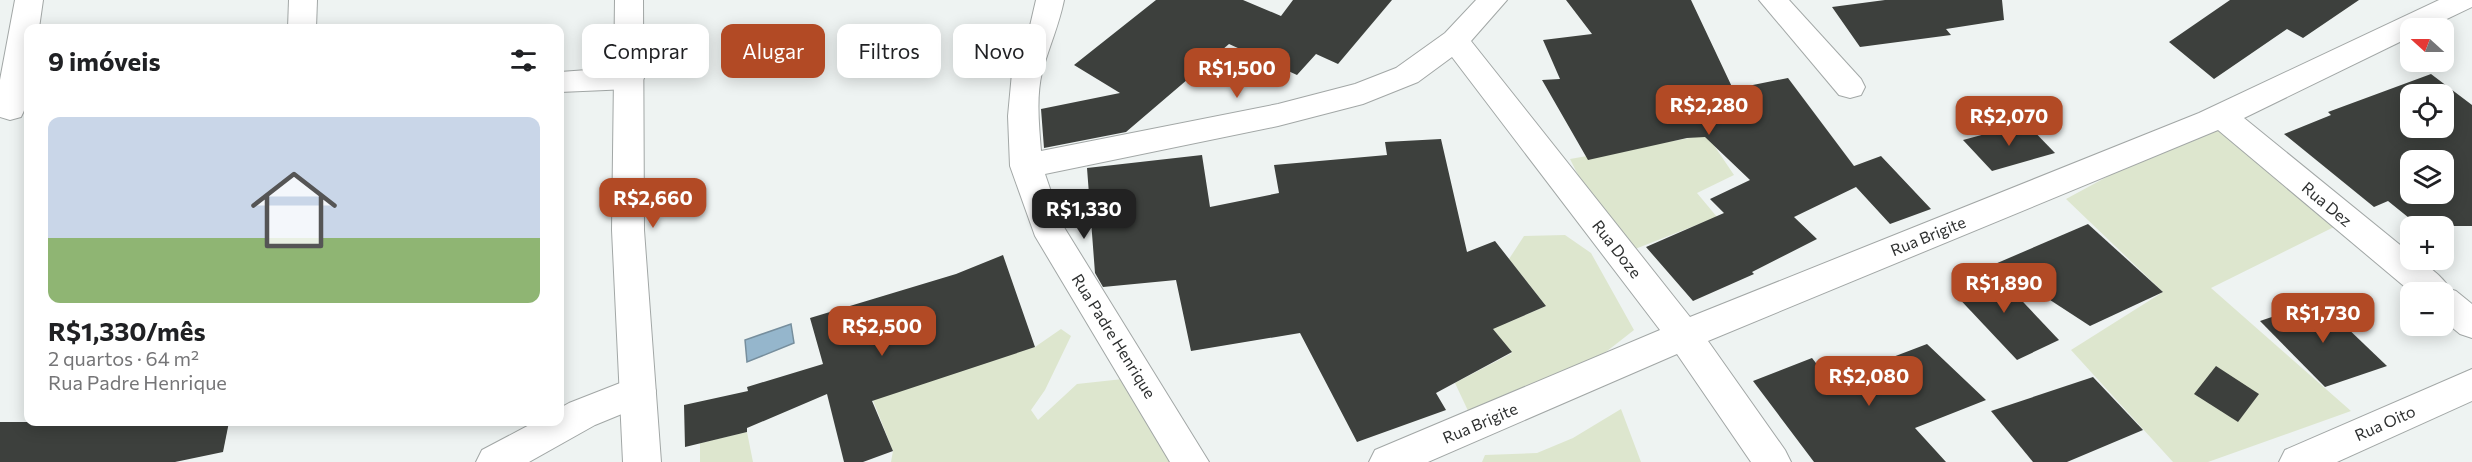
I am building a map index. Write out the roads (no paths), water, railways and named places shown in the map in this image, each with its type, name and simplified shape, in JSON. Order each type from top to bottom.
[{"type":"street","points":[[25,24],[29,0]]},
{"type":"street","points":[[302,24],[303,0]]},
{"type":"street","points":[[629,0],[629,24]]},
{"type":"street","points":[[1047,13],[1077,0]]},
{"type":"street","points":[[1026,166],[1278,115],[1363,93],[1407,75],[1455,40],[1493,0]]},
{"type":"street","points":[[1773,0],[1850,87]]},
{"type":"street","name":"Rua Brigite","points":[[1388,462],[1684,335],[2221,116],[2463,0]]},
{"type":"street","name":"Rua Padre Henrique","points":[[1047,13],[1027,73],[1023,116],[1026,166],[1047,227],[1190,462]]},
{"type":"street","points":[[13,108],[24,34]]},
{"type":"street","name":"Rua Doze","points":[[1455,40],[1684,335],[1772,462]]},
{"type":"street","points":[[564,82],[628,78],[628,230],[642,462]]},
{"type":"street","name":"Rua Dez","points":[[2221,116],[2422,282]]},
{"type":"street","points":[[2454,309],[2472,324]]},
{"type":"street","name":"Rua Oito","points":[[2298,462],[2472,384]]},
{"type":"street","points":[[564,424],[638,391]]},
{"type":"street","points":[[495,462],[560,426]]},
{"type":"water","points":[[791,324],[794,343],[747,362],[745,340]]}]
